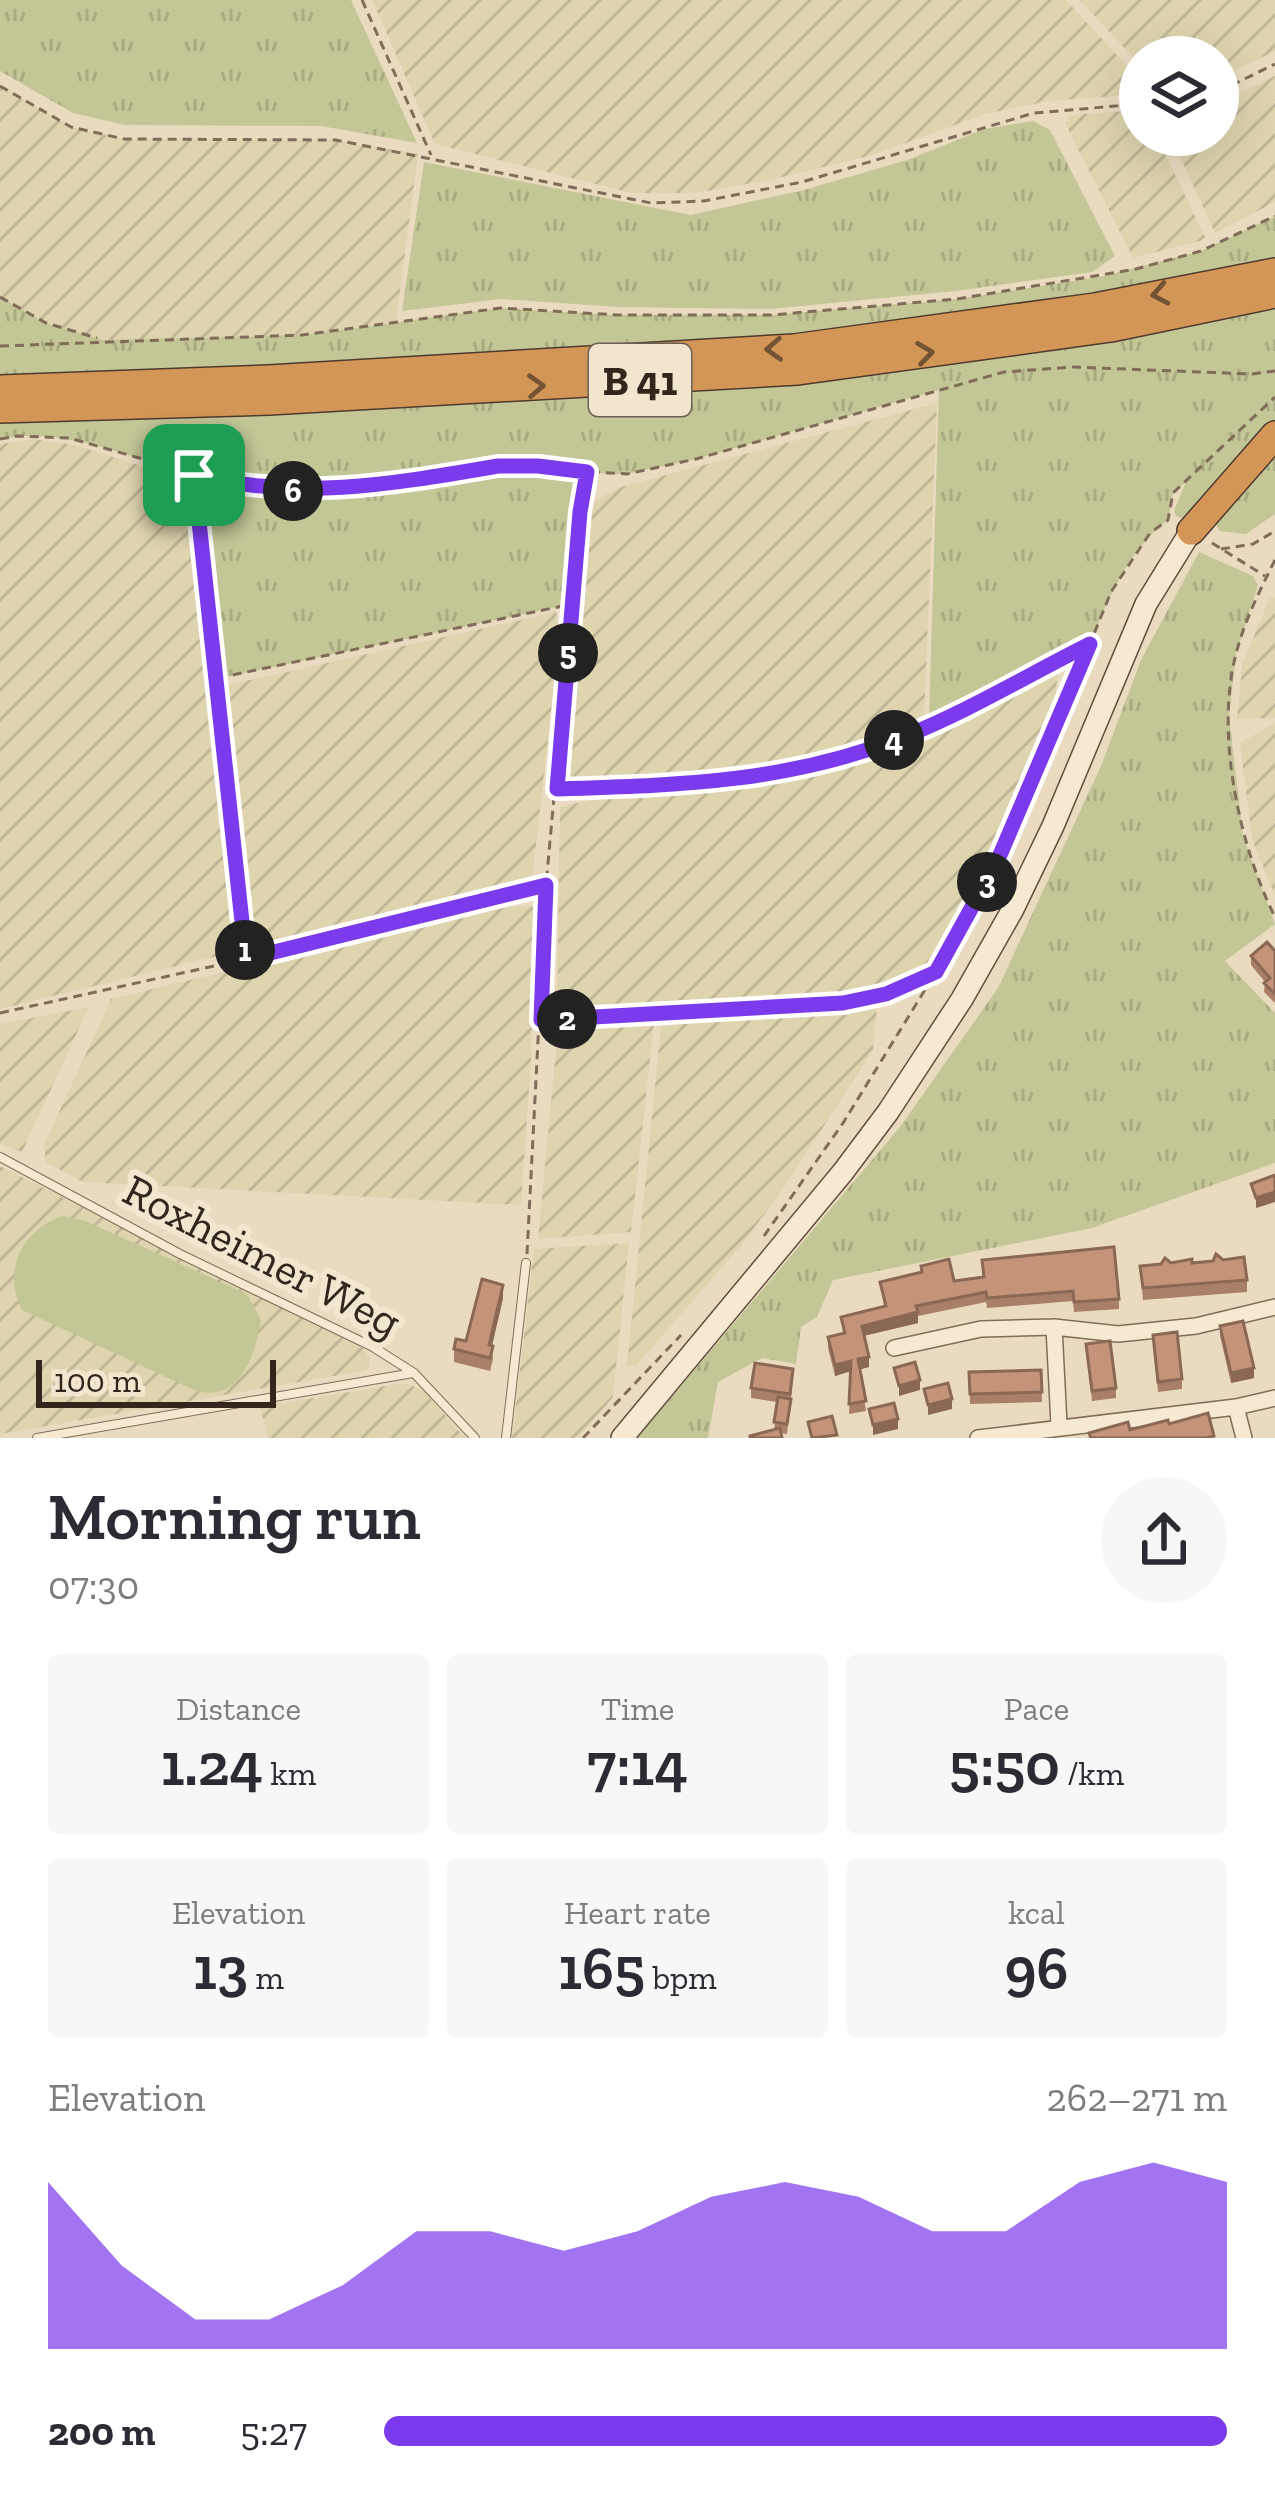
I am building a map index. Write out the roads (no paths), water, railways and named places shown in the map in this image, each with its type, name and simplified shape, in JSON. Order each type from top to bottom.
[{"type":"highway","name":"B 41","points":[[0,388],[268,379],[794,348],[1095,307],[1275,272]]},
{"type":"highway","name":"B 41","points":[[0,409],[269,401],[798,371],[1111,328],[1275,294]]},
{"type":"highway","points":[[1191,531],[1275,435]]},
{"type":"main road","points":[[622,1438],[843,1172],[962,999],[1013,910],[1053,826],[1146,604],[1191,531]]},
{"type":"street","points":[[894,1348],[981,1329],[1054,1328],[1118,1334],[1196,1326],[1275,1307]]},
{"type":"street","points":[[1054,1328],[1059,1425]]},
{"type":"street","points":[[978,1438],[1236,1407],[1275,1398]]},
{"type":"street","points":[[1236,1407],[1244,1438]]},
{"type":"lane","name":"Roxheimer Weg","points":[[0,1157],[180,1254],[374,1346],[414,1373],[475,1438]]},
{"type":"lane","points":[[506,1438],[526,1263]]},
{"type":"lane","points":[[38,1438],[414,1373]]}]
